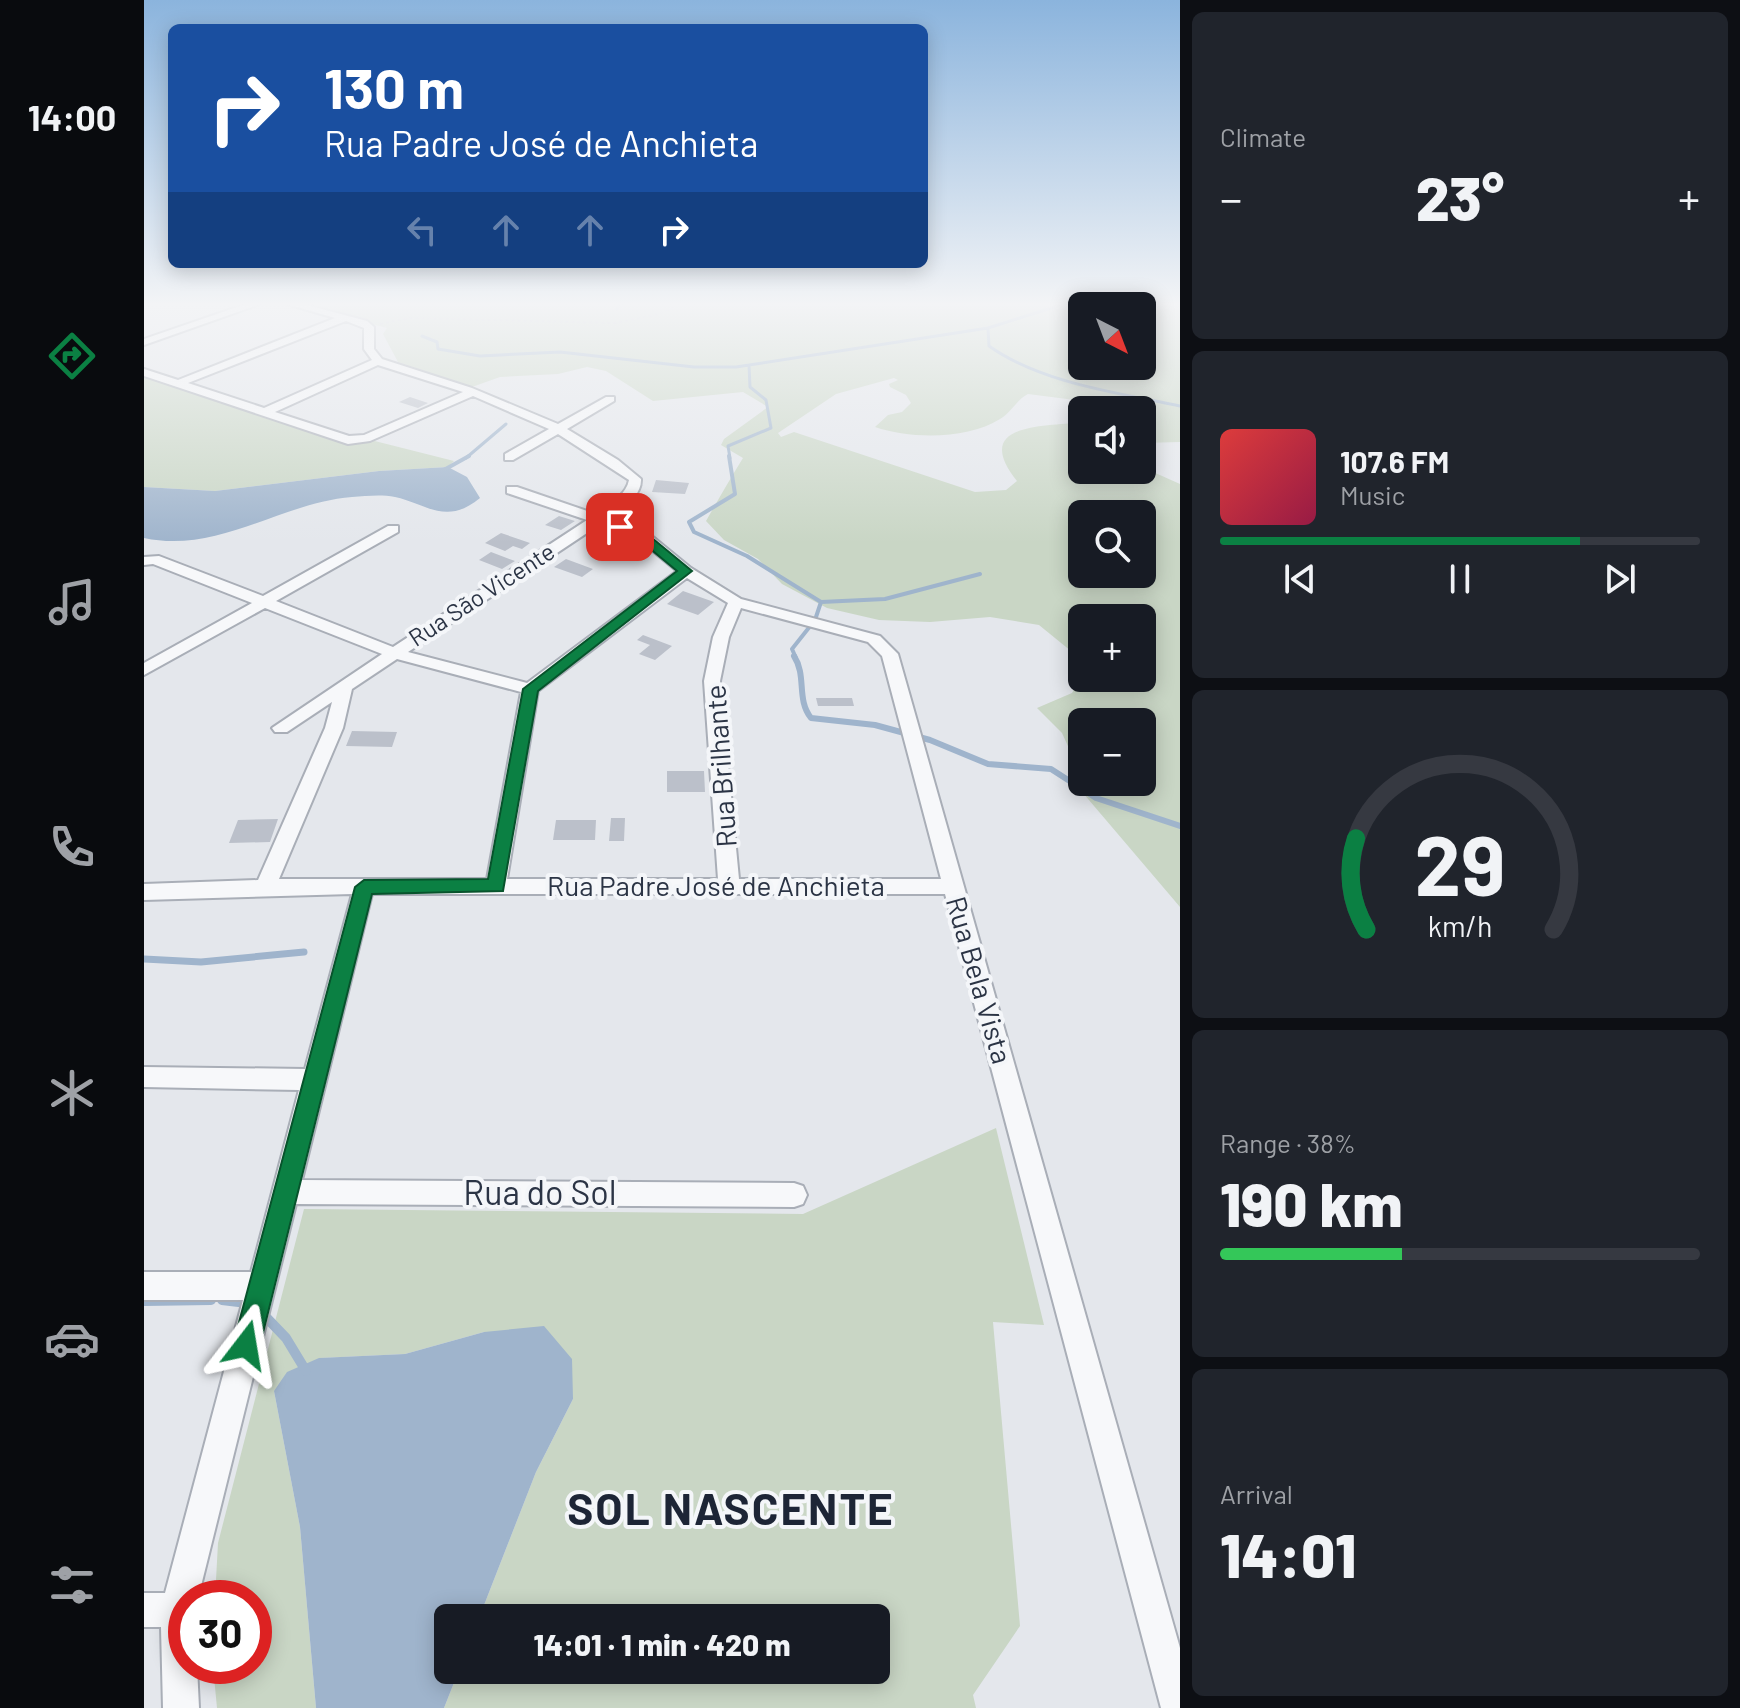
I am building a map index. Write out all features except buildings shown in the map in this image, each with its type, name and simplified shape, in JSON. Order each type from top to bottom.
[{"type":"street","points":[[181,384],[348,440],[366,438],[472,392]]},
{"type":"street","points":[[268,411],[328,384]]},
{"type":"street","points":[[447,384],[472,392]]},
{"type":"street","name":"Rua São Vicente","points":[[281,728],[598,519],[623,501],[635,486],[635,479],[616,464],[557,429],[472,392]]},
{"type":"street","points":[[509,457],[610,399]]},
{"type":"street","name":"Rua Bela Vista","points":[[512,490],[642,535],[686,571],[736,602],[874,639],[890,654],[1179,1708]]},
{"type":"street","points":[[144,670],[393,529]]},
{"type":"street","name":"Rua São Vicente","points":[[144,561],[154,559],[394,653],[530,689]]},
{"type":"street","points":[[496,886],[530,689],[686,571]]},
{"type":"street","name":"Rua Brilhante","points":[[729,886],[712,681],[721,637],[736,602]]},
{"type":"street","points":[[265,887],[334,728],[344,686]]},
{"type":"street","name":"Rua Padre José de Anchieta","points":[[145,894],[265,887],[952,886]]},
{"type":"street","points":[[186,1580],[364,887]]},
{"type":"street","points":[[144,1077],[314,1080]]},
{"type":"street","name":"Rua do Sol","points":[[286,1192],[794,1195]]},
{"type":"street","points":[[144,1286],[262,1286]]},
{"type":"street","points":[[144,1610],[168,1610]]},
{"type":"street","points":[[180,1684],[181,1708]]},
{"type":"green space","points":[[144,384],[182,384],[351,435],[454,461],[448,467],[379,471],[215,491],[144,487]]},
{"type":"green space","points":[[626,384],[873,384],[836,394],[778,433],[781,437],[794,432],[975,492],[1006,490],[1017,481],[1005,462],[1002,448],[1007,438],[1032,428],[1068,424],[1068,484],[1156,484],[1156,473],[1180,484],[1180,907],[1086,796],[1156,796],[1156,708],[1068,708],[1068,746],[1062,733],[1037,708],[1073,692],[1156,692],[1156,604],[1068,604],[1068,649],[1039,625],[990,617],[930,622],[879,620],[827,608],[782,584],[758,559],[724,540],[706,521],[743,458],[721,445],[724,439],[768,407],[743,392],[653,401]]},
{"type":"green space","points":[[890,384],[1180,384],[1180,442],[1156,443],[1156,396],[1068,396],[1068,399],[1028,394],[1000,419],[971,431],[921,435],[889,431],[875,427],[888,415],[902,412],[911,403],[906,395],[890,387]]},
{"type":"green space","points":[[996,1128],[1044,1325],[993,1322],[1020,1626],[973,1695],[976,1708],[444,1708],[453,1684],[890,1684],[890,1604],[484,1604],[536,1472],[573,1399],[484,1332],[405,1354],[320,1358],[274,1391],[300,1527],[316,1708],[217,1708],[215,1684],[272,1684],[272,1580],[216,1580],[218,1543],[304,1209],[803,1214]]},
{"type":"water","points":[[448,467],[467,477],[480,498],[457,511],[437,511],[390,496],[352,497],[325,501],[198,539],[171,541],[144,538],[144,487],[215,491],[379,471]]},
{"type":"water","points":[[544,1326],[572,1359],[573,1399],[536,1472],[484,1604],[434,1604],[434,1684],[453,1684],[444,1708],[316,1708],[300,1527],[274,1391],[287,1372],[319,1358],[405,1354],[484,1332]]},
{"type":"waterway","points":[[730,458],[728,446],[771,428],[766,400],[750,384]]},
{"type":"waterway","points":[[1076,384],[1180,406]]},
{"type":"waterway","points":[[467,457],[506,424]]},
{"type":"waterway","points":[[729,456],[735,494],[689,522],[694,532],[747,556],[821,602]]},
{"type":"waterway","points":[[442,471],[467,457]]},
{"type":"waterway","points":[[821,602],[885,599],[980,574]]},
{"type":"waterway","points":[[796,658],[792,649],[815,620],[821,602]]},
{"type":"waterway","points":[[794,656],[800,671],[806,711],[811,718],[875,725],[930,740],[988,764],[1051,769],[1096,798],[1180,826]]},
{"type":"waterway","points":[[144,959],[201,962],[304,952]]},
{"type":"waterway","points":[[144,1301],[211,1300]]},
{"type":"waterway","points":[[222,1300],[247,1303]]},
{"type":"waterway","points":[[263,1314],[286,1338],[306,1371]]},
{"type":"district","name":"SOL NASCENTE","points":[[731,1510]]},
{"type":"route","points":[[246,1345],[364,887],[496,886],[530,689],[686,571],[642,535],[620,527]]}]
